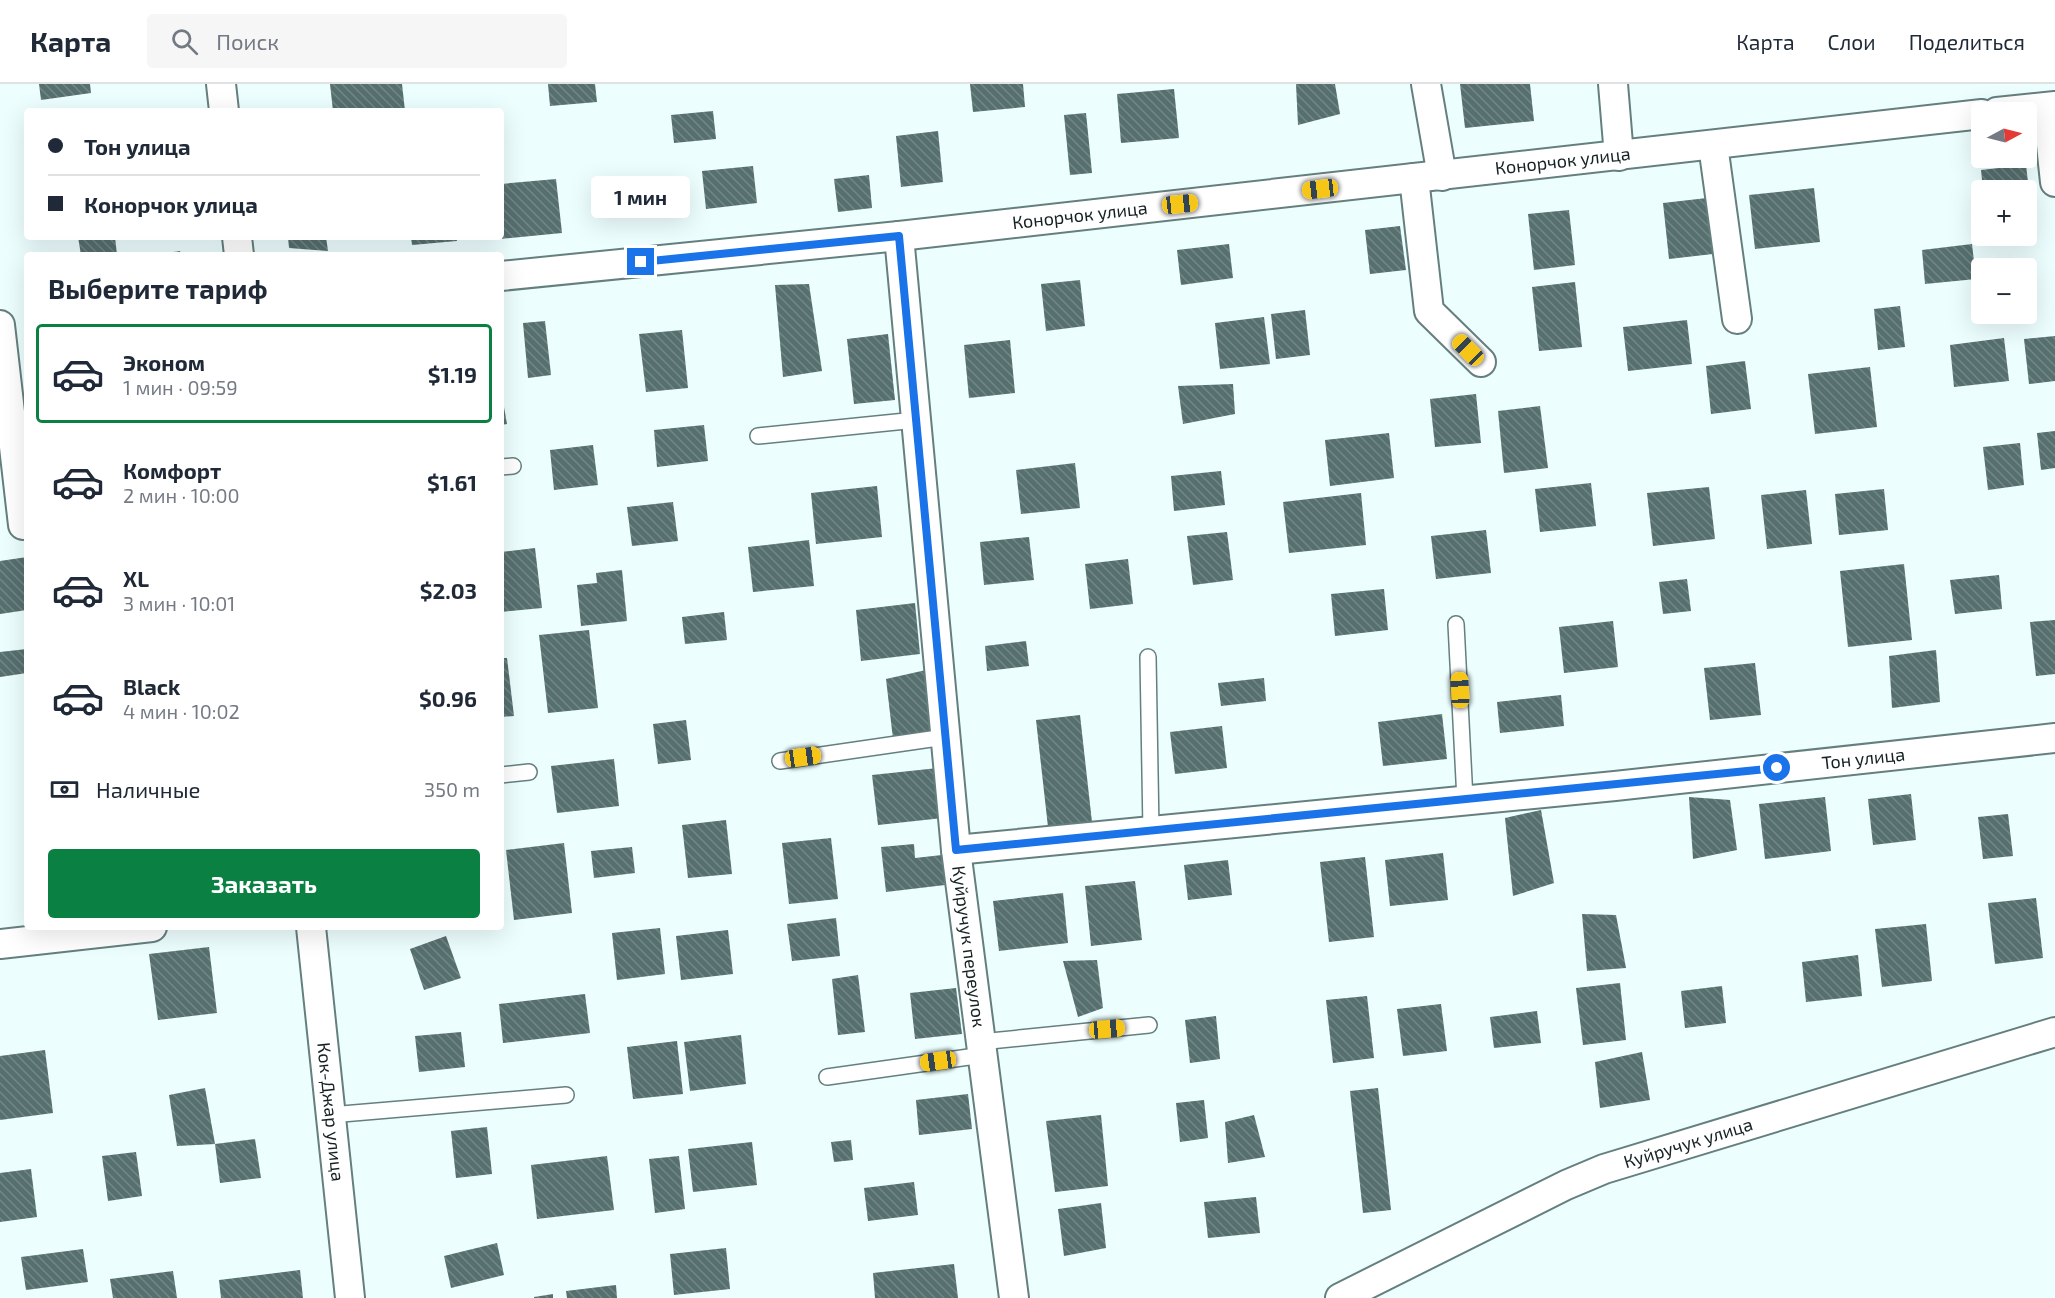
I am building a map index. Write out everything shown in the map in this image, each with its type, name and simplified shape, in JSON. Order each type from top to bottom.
[{"type":"street","points":[[221,84],[224,108]]},
{"type":"street","points":[[1426,84],[1429,311],[1481,362]]},
{"type":"street","points":[[1613,84],[1619,156]]},
{"type":"street","points":[[2051,106],[2055,182]]},
{"type":"street","name":"Конорчок улица","points":[[504,276],[899,236],[1971,115]]},
{"type":"street","points":[[1713,145],[1737,319]]},
{"type":"street","name":"Куйручук переулок","points":[[899,236],[956,850],[1014,1298]]},
{"type":"street","points":[[7,329],[23,525]]},
{"type":"street","name":"Тон улица","points":[[956,850],[1466,800],[2055,738]]},
{"type":"street","points":[[0,944],[125,930]]},
{"type":"street","name":"Кок-Джар улица","points":[[311,930],[350,1298]]},
{"type":"street","name":"Куйручук улица","points":[[1340,1298],[1566,1185],[1604,1169],[2055,1032]]},
{"type":"lane","points":[[758,436],[916,420]]},
{"type":"lane","points":[[1456,624],[1466,800]]},
{"type":"lane","points":[[1148,657],[1151,831]]},
{"type":"lane","points":[[780,761],[945,737]]},
{"type":"lane","points":[[504,775],[529,772]]},
{"type":"lane","points":[[827,1077],[982,1048],[1149,1025]]},
{"type":"lane","points":[[330,1115],[566,1095]]},
{"type":"building","points":[[39,84],[90,84],[91,93],[41,100]]},
{"type":"building","points":[[330,84],[402,84],[405,108],[333,108]]},
{"type":"building","points":[[548,84],[595,84],[597,102],[550,106]]},
{"type":"building","points":[[970,84],[1023,84],[1025,107],[973,112]]},
{"type":"building","points":[[1296,84],[1335,84],[1340,114],[1298,125]]},
{"type":"building","points":[[1460,84],[1530,84],[1534,121],[1465,128]]},
{"type":"building","points":[[1174,89],[1179,138],[1121,143],[1117,94]]},
{"type":"building","points":[[713,111],[716,139],[674,143],[671,115]]},
{"type":"building","points":[[1086,113],[1092,173],[1070,175],[1064,115]]},
{"type":"building","points":[[938,131],[943,182],[901,187],[896,136]]},
{"type":"building","points":[[753,166],[757,203],[706,209],[702,171]]},
{"type":"building","points":[[2026,168],[2028,180],[1982,180],[1981,170]]},
{"type":"building","points":[[869,175],[872,208],[838,212],[834,179]]},
{"type":"building","points":[[556,179],[562,233],[504,239],[504,184]]},
{"type":"building","points":[[1814,188],[1820,242],[1755,249],[1749,195]]},
{"type":"building","points":[[1707,198],[1713,254],[1669,259],[1663,203]]},
{"type":"building","points":[[1569,210],[1575,265],[1534,270],[1528,214]]},
{"type":"building","points":[[1400,226],[1406,270],[1370,274],[1365,230]]},
{"type":"building","points":[[78,240],[115,240],[117,252],[80,252]]},
{"type":"building","points":[[288,240],[326,240],[328,251],[289,248]]},
{"type":"building","points":[[411,240],[457,241],[412,245]]},
{"type":"building","points":[[1229,244],[1233,278],[1181,285],[1177,250]]},
{"type":"building","points":[[1971,244],[1974,258],[1971,258],[1971,279],[1925,284],[1922,250]]},
{"type":"building","points":[[1080,280],[1085,326],[1046,331],[1041,284]]},
{"type":"building","points":[[1575,282],[1582,347],[1539,351],[1532,287]]},
{"type":"building","points":[[809,284],[822,371],[783,377],[775,285]]},
{"type":"building","points":[[1900,306],[1905,347],[1878,350],[1874,309]]},
{"type":"building","points":[[1305,310],[1310,355],[1276,359],[1271,314]]},
{"type":"building","points":[[1264,317],[1270,364],[1220,369],[1215,323]]},
{"type":"building","points":[[1687,320],[1692,364],[1628,371],[1623,327]]},
{"type":"building","points":[[545,321],[551,375],[528,378],[523,323]]},
{"type":"building","points":[[682,330],[688,388],[646,392],[639,334]]},
{"type":"building","points":[[888,334],[895,400],[854,404],[847,339]]},
{"type":"building","points":[[2055,336],[2055,381],[2029,384],[2024,339]]},
{"type":"building","points":[[2004,338],[2009,381],[1954,387],[1950,345]]},
{"type":"building","points":[[1010,340],[1015,393],[969,398],[964,345]]},
{"type":"building","points":[[1745,361],[1751,409],[1711,414],[1706,366]]},
{"type":"building","points":[[1870,367],[1877,427],[1815,434],[1808,374]]},
{"type":"building","points":[[1233,384],[1235,414],[1183,424],[1178,386]]},
{"type":"building","points":[[1476,394],[1481,443],[1435,447],[1430,399]]},
{"type":"building","points":[[1540,406],[1548,468],[1504,473],[1498,411]]},
{"type":"building","points":[[504,407],[507,424],[504,424]]},
{"type":"building","points":[[704,425],[708,461],[657,467],[654,430]]},
{"type":"building","points":[[2055,431],[2055,468],[2041,470],[2037,433]]},
{"type":"building","points":[[1389,433],[1394,478],[1330,486],[1325,440]]},
{"type":"building","points":[[2020,443],[2024,485],[1988,490],[1983,447]]},
{"type":"building","points":[[593,445],[598,485],[554,490],[550,450]]},
{"type":"building","points":[[1075,463],[1080,508],[1021,514],[1016,470]]},
{"type":"building","points":[[1221,471],[1225,505],[1174,511],[1171,476]]},
{"type":"building","points":[[1591,483],[1596,526],[1540,532],[1535,489]]},
{"type":"building","points":[[877,486],[882,537],[816,544],[811,493]]},
{"type":"building","points":[[1709,487],[1715,539],[1653,546],[1647,493]]},
{"type":"building","points":[[1884,489],[1888,530],[1839,535],[1835,494]]},
{"type":"building","points":[[1806,490],[1812,544],[1767,549],[1761,495]]},
{"type":"building","points":[[1361,493],[1366,545],[1289,553],[1283,502]]},
{"type":"building","points":[[673,502],[678,541],[632,546],[627,507]]},
{"type":"building","points":[[1486,530],[1491,573],[1436,579],[1431,536]]},
{"type":"building","points":[[1227,532],[1233,580],[1193,585],[1187,536]]},
{"type":"building","points":[[1029,537],[1034,580],[984,585],[980,542]]},
{"type":"building","points":[[809,540],[814,586],[753,592],[748,547]]},
{"type":"building","points":[[535,548],[542,608],[504,612],[504,552]]},
{"type":"building","points":[[24,557],[24,610],[0,614],[0,561]]},
{"type":"building","points":[[1128,559],[1133,604],[1090,609],[1085,564]]},
{"type":"building","points":[[1904,564],[1912,640],[1848,647],[1840,571]]},
{"type":"building","points":[[622,570],[627,621],[581,626],[577,585],[597,583],[596,573]]},
{"type":"building","points":[[1999,575],[2002,609],[1955,614],[1950,580]]},
{"type":"building","points":[[1687,579],[1691,611],[1663,614],[1659,582]]},
{"type":"building","points":[[1384,589],[1388,630],[1335,636],[1331,594]]},
{"type":"building","points":[[915,603],[920,654],[861,661],[856,610]]},
{"type":"building","points":[[724,612],[727,640],[685,644],[682,617]]},
{"type":"building","points":[[2055,620],[2055,674],[2036,676],[2030,622]]},
{"type":"building","points":[[1613,621],[1618,667],[1564,673],[1559,627]]},
{"type":"building","points":[[589,630],[598,708],[548,713],[539,635]]},
{"type":"building","points":[[1026,641],[1029,666],[987,671],[985,646]]},
{"type":"building","points":[[24,649],[24,673],[0,677],[0,652]]},
{"type":"building","points":[[1936,650],[1940,702],[1892,708],[1889,656]]},
{"type":"building","points":[[504,658],[507,658],[514,716],[504,717]]},
{"type":"building","points":[[1755,663],[1761,715],[1710,720],[1704,668]]},
{"type":"building","points":[[926,670],[933,731],[893,739],[886,679]]},
{"type":"building","points":[[1264,678],[1266,701],[1221,706],[1218,683]]},
{"type":"building","points":[[1561,695],[1564,726],[1500,733],[1497,702]]},
{"type":"building","points":[[1442,714],[1447,759],[1383,766],[1378,722]]},
{"type":"building","points":[[1080,715],[1092,822],[1048,827],[1036,720]]},
{"type":"building","points":[[686,720],[691,760],[658,764],[653,724]]},
{"type":"building","points":[[1222,726],[1227,768],[1175,774],[1170,732]]},
{"type":"building","points":[[614,759],[619,806],[557,813],[551,766]]},
{"type":"building","points":[[938,768],[943,818],[878,825],[872,775]]},
{"type":"building","points":[[1911,794],[1916,840],[1873,845],[1868,799]]},
{"type":"building","points":[[1689,797],[1730,800],[1737,850],[1693,859]]},
{"type":"building","points":[[1825,797],[1831,851],[1765,859],[1759,804]]},
{"type":"building","points":[[1541,810],[1554,883],[1513,896],[1505,818]]},
{"type":"building","points":[[2008,814],[2013,856],[1983,859],[1978,817]]},
{"type":"building","points":[[726,820],[732,874],[688,878],[682,825]]},
{"type":"building","points":[[831,838],[838,899],[789,904],[782,843]]},
{"type":"building","points":[[564,843],[572,913],[514,920],[506,850]]},
{"type":"building","points":[[914,844],[915,858],[942,855],[945,885],[886,892],[881,847]]},
{"type":"building","points":[[632,847],[635,873],[594,878],[591,851]]},
{"type":"building","points":[[1443,853],[1448,900],[1390,906],[1385,860]]},
{"type":"building","points":[[1365,857],[1374,937],[1329,942],[1320,862]]},
{"type":"building","points":[[1228,860],[1232,895],[1188,900],[1184,865]]},
{"type":"building","points":[[1135,881],[1142,940],[1091,946],[1085,886]]},
{"type":"building","points":[[1063,893],[1068,943],[999,951],[993,901]]},
{"type":"building","points":[[2036,898],[2043,958],[1995,964],[1988,903]]},
{"type":"building","points":[[1582,914],[1616,915],[1626,968],[1587,971]]},
{"type":"building","points":[[836,918],[840,956],[792,961],[787,924]]},
{"type":"building","points":[[1926,924],[1932,981],[1882,987],[1875,929]]},
{"type":"building","points":[[660,928],[665,974],[617,980],[612,933]]},
{"type":"building","points":[[728,930],[733,974],[681,980],[676,936]]},
{"type":"building","points":[[446,936],[461,978],[424,990],[410,949]]},
{"type":"building","points":[[209,947],[217,1013],[158,1020],[149,954]]},
{"type":"building","points":[[1858,955],[1862,996],[1806,1002],[1802,962]]},
{"type":"building","points":[[1097,960],[1103,1008],[1078,1017],[1063,961]]},
{"type":"building","points":[[858,975],[865,1032],[838,1035],[832,979]]},
{"type":"building","points":[[1620,983],[1626,1040],[1583,1045],[1576,988]]},
{"type":"building","points":[[1722,986],[1726,1023],[1685,1028],[1681,991]]},
{"type":"building","points":[[956,988],[962,1034],[915,1039],[910,993]]},
{"type":"building","points":[[585,994],[590,1033],[503,1043],[499,1004]]},
{"type":"building","points":[[1367,996],[1374,1058],[1333,1063],[1326,1000]]},
{"type":"building","points":[[1441,1004],[1447,1051],[1403,1056],[1397,1009]]},
{"type":"building","points":[[1537,1011],[1541,1043],[1494,1048],[1490,1017]]},
{"type":"building","points":[[1216,1016],[1220,1059],[1190,1063],[1185,1020]]},
{"type":"building","points":[[461,1032],[465,1067],[419,1072],[415,1036]]},
{"type":"building","points":[[741,1035],[746,1084],[690,1091],[684,1042]]},
{"type":"building","points":[[677,1041],[683,1094],[633,1099],[627,1047]]},
{"type":"building","points":[[45,1050],[53,1113],[0,1120],[0,1056]]},
{"type":"building","points":[[1642,1052],[1650,1100],[1600,1108],[1595,1062]]},
{"type":"building","points":[[205,1088],[215,1144],[177,1146],[169,1095]]},
{"type":"building","points":[[1378,1088],[1391,1210],[1363,1213],[1350,1091]]},
{"type":"building","points":[[968,1094],[972,1129],[919,1135],[916,1100]]},
{"type":"building","points":[[1204,1100],[1208,1138],[1180,1142],[1176,1103]]},
{"type":"building","points":[[1101,1115],[1108,1186],[1055,1192],[1046,1121]]},
{"type":"building","points":[[1254,1115],[1265,1157],[1228,1163],[1225,1122]]},
{"type":"building","points":[[487,1127],[492,1174],[456,1178],[451,1131]]},
{"type":"building","points":[[255,1139],[261,1178],[220,1183],[215,1144]]},
{"type":"building","points":[[851,1140],[853,1160],[834,1162],[831,1142]]},
{"type":"building","points":[[752,1142],[757,1185],[693,1192],[688,1149]]},
{"type":"building","points":[[136,1152],[142,1196],[108,1201],[102,1156]]},
{"type":"building","points":[[607,1156],[614,1210],[537,1219],[531,1165]]},
{"type":"building","points":[[679,1156],[685,1209],[655,1213],[649,1159]]},
{"type":"building","points":[[31,1169],[37,1217],[0,1222],[0,1173]]},
{"type":"building","points":[[914,1182],[918,1215],[868,1221],[864,1188]]},
{"type":"building","points":[[1256,1197],[1260,1233],[1208,1238],[1204,1202]]},
{"type":"building","points":[[1101,1203],[1106,1248],[1064,1256],[1058,1209]]},
{"type":"building","points":[[497,1243],[504,1275],[451,1288],[444,1256]]},
{"type":"building","points":[[726,1248],[730,1289],[674,1295],[670,1254]]},
{"type":"building","points":[[83,1249],[88,1282],[26,1290],[21,1257]]},
{"type":"building","points":[[954,1264],[958,1298],[875,1298],[873,1273]]},
{"type":"building","points":[[300,1270],[303,1298],[221,1298],[219,1280]]},
{"type":"building","points":[[173,1271],[177,1298],[113,1298],[110,1279]]},
{"type":"building","points":[[616,1285],[617,1298],[567,1298],[566,1291]]},
{"type":"building","points":[[553,1294],[553,1298],[534,1298],[534,1297]]},
{"type":"route","points":[[641,262],[899,236],[956,850],[1615,786],[1777,768]]}]
